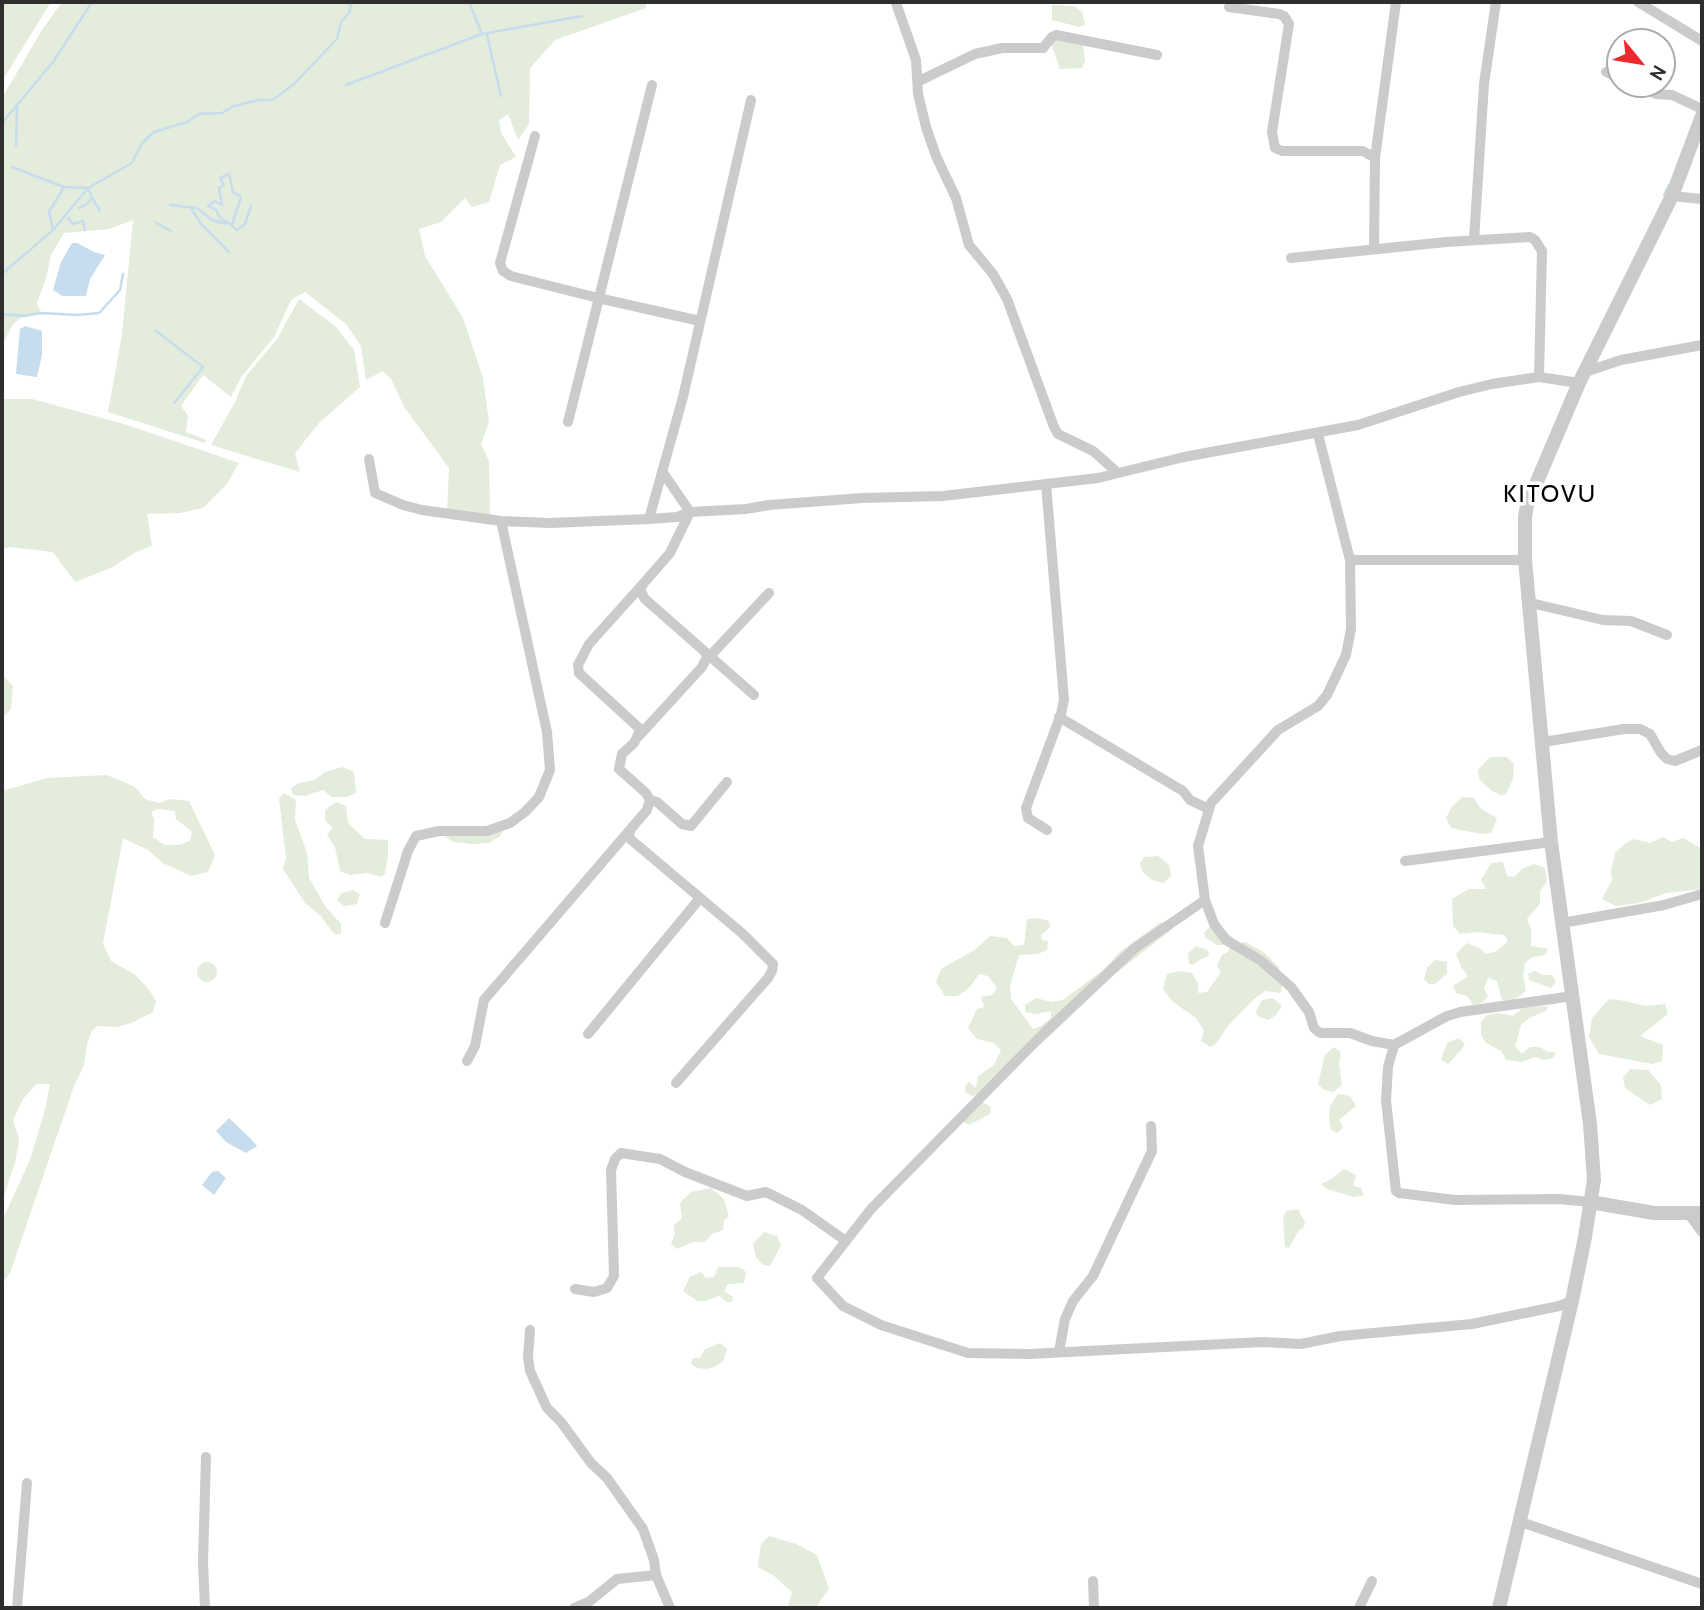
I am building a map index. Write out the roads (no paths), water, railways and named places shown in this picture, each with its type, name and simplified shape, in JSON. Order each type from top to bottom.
[{"type":"street","points":[[1374,249],[1375,158],[1396,2]]},
{"type":"street","points":[[1474,240],[1484,83],[1496,2]]},
{"type":"street","points":[[1638,2],[1702,41]]},
{"type":"street","points":[[896,3],[914,51],[919,81],[918,94],[926,127],[956,198],[969,245],[993,274],[1007,299],[1058,434],[1093,451],[1118,473]]},
{"type":"street","points":[[1230,7],[1279,14],[1284,16],[1289,24],[1272,132],[1272,144],[1275,148],[1282,151],[1363,152],[1375,158]]},
{"type":"street","points":[[919,81],[975,54],[1002,48],[1043,48],[1056,35],[1157,55]]},
{"type":"street","points":[[568,422],[652,85]]},
{"type":"street","points":[[1676,97],[1702,108]]},
{"type":"street","points":[[649,519],[683,397],[751,100]]},
{"type":"street","points":[[1499,1608],[1572,1301],[1594,1180],[1590,1124],[1551,842],[1525,560],[1527,505],[1582,377],[1672,196],[1702,116]]},
{"type":"street","points":[[535,136],[501,267],[511,276],[700,321]]},
{"type":"street","points":[[1672,196],[1702,199]]},
{"type":"street","points":[[1291,258],[1530,237],[1539,245],[1543,267],[1539,377]]},
{"type":"street","points":[[369,459],[373,490],[378,495],[422,510],[501,522],[649,519],[677,517],[690,512],[826,500],[943,496],[1098,478],[1184,457],[1362,424],[1459,392],[1539,377],[1582,377],[1621,360],[1702,345]]},
{"type":"street","points":[[1318,434],[1350,560],[1351,629],[1346,655],[1327,695],[1318,706],[1285,725],[1265,742],[1220,792],[1209,809],[1198,846],[1205,900],[1214,924],[1226,940],[1260,960],[1292,987],[1309,1012],[1317,1032],[1349,1032],[1372,1041],[1394,1045],[1447,1016],[1460,1012],[1573,996]]},
{"type":"street","points":[[662,471],[690,512]]},
{"type":"street","points":[[1046,484],[1064,700],[1026,808],[1028,818],[1047,830]]},
{"type":"street","points":[[636,739],[639,728],[579,673],[578,665],[589,643],[670,553],[690,512]]},
{"type":"street","points":[[385,923],[411,842],[416,836],[439,831],[487,831],[510,823],[526,812],[539,797],[550,770],[550,744],[501,522]]},
{"type":"street","points":[[1350,560],[1525,560]]},
{"type":"street","points":[[643,584],[640,590],[645,599],[754,695]]},
{"type":"street","points":[[727,782],[691,826],[682,824],[657,802],[650,800],[646,793],[619,769],[622,754],[702,667],[708,654],[769,593]]},
{"type":"street","points":[[1531,603],[1603,620],[1631,621],[1667,635]]},
{"type":"street","points":[[1059,717],[1183,791],[1190,800],[1209,809]]},
{"type":"street","points":[[1543,742],[1640,729],[1650,734],[1667,759],[1675,761],[1702,750]]},
{"type":"street","points":[[467,1061],[475,1046],[484,1000],[647,810],[650,800]]},
{"type":"street","points":[[629,830],[628,838],[773,964],[772,971],[676,1083]]},
{"type":"street","points":[[1405,861],[1551,842]]},
{"type":"street","points":[[1562,923],[1664,905],[1702,894]]},
{"type":"street","points":[[588,1034],[700,898]]},
{"type":"street","points":[[1205,900],[1136,948],[1042,1035],[880,1200],[817,1276],[844,1306],[881,1325],[968,1353],[1029,1354],[1262,1342],[1301,1344],[1340,1336],[1472,1324],[1572,1301]]},
{"type":"street","points":[[1394,1045],[1388,1067],[1386,1100],[1396,1191],[1399,1193],[1455,1200],[1559,1199],[1654,1213],[1695,1213],[1702,1232]]},
{"type":"street","points":[[1059,1352],[1065,1319],[1073,1301],[1093,1276],[1152,1151],[1151,1126]]},
{"type":"street","points":[[575,1289],[594,1292],[607,1288],[614,1276],[611,1170],[615,1159],[621,1153],[660,1159],[684,1172],[747,1196],[766,1192],[802,1210],[846,1241]]},
{"type":"street","points":[[530,1330],[530,1371],[547,1408],[561,1422],[590,1463],[607,1478],[643,1529],[654,1560],[656,1575],[670,1608]]},
{"type":"street","points":[[205,1608],[203,1562],[206,1457]]},
{"type":"street","points":[[17,1608],[27,1483]]},
{"type":"street","points":[[1518,1521],[1702,1584]]},
{"type":"street","points":[[574,1608],[590,1601],[617,1579],[656,1575]]},
{"type":"street","points":[[1093,1581],[1094,1608]]},
{"type":"street","points":[[1359,1608],[1372,1581]]},
{"type":"water","points":[[72,243],[105,255],[90,279],[86,296],[62,296],[53,290],[61,262]]},
{"type":"water","points":[[25,326],[42,331],[42,355],[37,377],[16,374],[20,329]]},
{"type":"water","points":[[229,1118],[257,1146],[246,1153],[226,1142],[216,1131]]},
{"type":"water","points":[[218,1171],[226,1178],[214,1195],[202,1185],[212,1172]]},
{"type":"waterway","points":[[2,123],[53,62],[92,2]]},
{"type":"waterway","points":[[2,274],[53,230],[88,188],[132,163],[142,143],[154,132],[187,122],[199,114],[222,113],[234,106],[259,100],[273,100],[295,83],[337,39],[341,22],[351,6],[347,2]]},
{"type":"waterway","points":[[346,85],[482,34],[469,2]]},
{"type":"waterway","points":[[482,34],[582,16]]},
{"type":"waterway","points":[[487,35],[501,96]]},
{"type":"waterway","points":[[16,146],[17,107]]},
{"type":"waterway","points":[[12,167],[64,187],[88,188],[92,198],[79,208]]},
{"type":"waterway","points":[[229,174],[233,192],[241,197],[232,225],[221,219],[216,210],[208,206],[215,201],[222,205],[219,188],[224,185],[220,178],[229,174]]},
{"type":"waterway","points":[[1664,195],[1669,185]]},
{"type":"waterway","points":[[53,230],[49,212],[64,187]]},
{"type":"waterway","points":[[93,199],[100,211]]},
{"type":"waterway","points":[[170,205],[197,208],[212,220],[226,224]]},
{"type":"waterway","points":[[232,226],[237,230],[245,224],[251,206]]},
{"type":"waterway","points":[[190,207],[202,225],[229,252]]},
{"type":"waterway","points":[[68,218],[73,224],[83,221],[85,230]]},
{"type":"waterway","points":[[155,222],[171,231]]},
{"type":"waterway","points":[[2,314],[24,316],[41,313],[99,313],[120,290],[123,274]]},
{"type":"waterway","points":[[155,330],[203,367],[174,403]]},
{"type":"district","name":"KITOVU","points":[[1550,495]]}]
